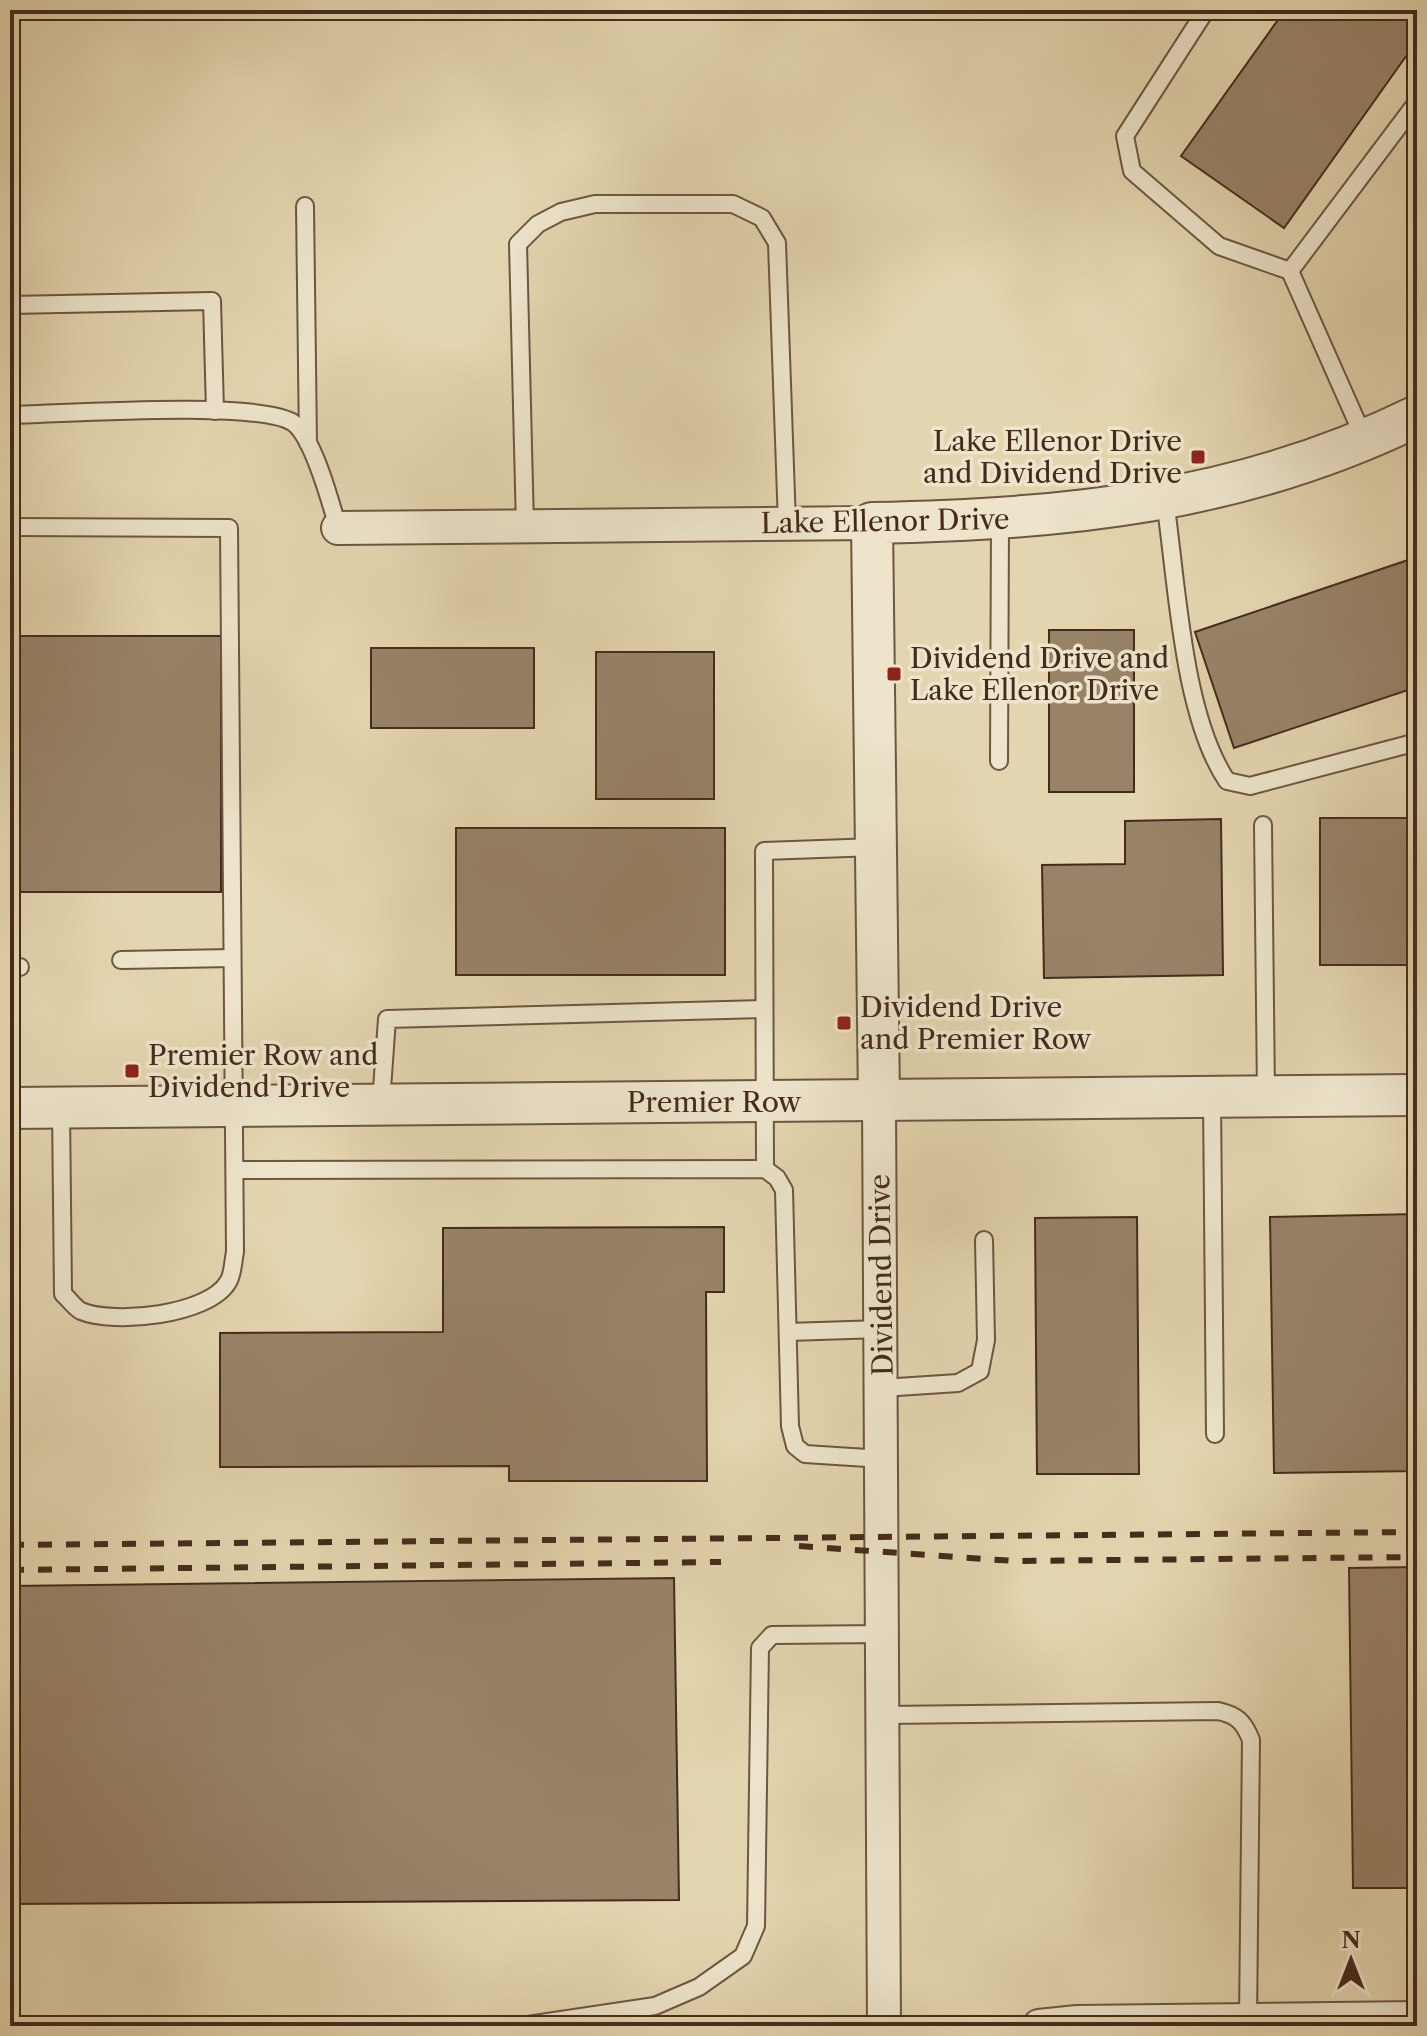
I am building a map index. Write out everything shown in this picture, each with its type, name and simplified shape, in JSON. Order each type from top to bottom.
[{"type":"street","name":"Lake Ellenor Drive","points":[[338,528],[1000,520],[1165,501],[1236,482],[1415,421]]},
{"type":"street","name":"Dividend Drive","points":[[872,523],[883,1459],[884,2026]]},
{"type":"street","name":"Premier Row","points":[[10,1108],[1417,1095]]},
{"type":"street","points":[[1039,2026],[1248,2020],[1406,2021]]},
{"type":"lane","points":[[1206,10],[1125,136],[1132,171],[1219,246],[1290,271],[1364,438]]},
{"type":"lane","points":[[1290,271],[1417,102]]},
{"type":"lane","points":[[525,527],[518,244],[538,224],[561,212],[595,204],[733,204],[762,218],[777,243],[787,524]]},
{"type":"lane","points":[[305,206],[308,443]]},
{"type":"lane","points":[[10,305],[212,301],[215,411]]},
{"type":"lane","points":[[10,415],[215,411],[257,413],[293,423],[308,443],[338,528]]},
{"type":"lane","points":[[1165,501],[1186,664],[1214,762],[1227,781],[1250,786],[1417,742]]},
{"type":"lane","points":[[999,761],[1000,520]]},
{"type":"lane","points":[[10,527],[229,528],[237,1170],[235,1252],[228,1282],[210,1301],[182,1310],[136,1316],[80,1310],[63,1294],[61,1107]]},
{"type":"lane","points":[[1263,825],[1267,1097]]},
{"type":"lane","points":[[765,1169],[762,1102],[764,851],[876,847]]},
{"type":"lane","points":[[121,960],[232,958]]},
{"type":"lane","points":[[381,1105],[387,1019],[763,1009]]},
{"type":"lane","points":[[1212,1097],[1215,1434]]},
{"type":"lane","points":[[237,1170],[765,1169],[777,1178],[784,1190],[790,1426],[795,1446],[805,1454],[883,1459]]},
{"type":"lane","points":[[882,1388],[958,1383],[980,1371],[986,1340],[984,1240]]},
{"type":"lane","points":[[788,1332],[881,1329]]},
{"type":"lane","points":[[521,2026],[655,2006],[699,1987],[743,1956],[756,1926],[760,1648],[772,1635],[884,1634]]},
{"type":"lane","points":[[884,1715],[1218,1711],[1233,1714],[1245,1724],[1251,1740],[1248,2020]]},
{"type":"building","points":[[1285,10],[1417,10],[1417,31],[1408,35],[1414,45],[1284,228],[1181,156]]},
{"type":"building","points":[[1417,557],[1417,687],[1234,748],[1195,632]]},
{"type":"building","points":[[1049,630],[1134,630],[1134,792],[1049,792]]},
{"type":"building","points":[[10,636],[221,636],[221,892],[10,892]]},
{"type":"building","points":[[371,648],[534,648],[534,728],[371,728]]},
{"type":"building","points":[[596,652],[714,652],[714,799],[596,799]]},
{"type":"building","points":[[1320,818],[1417,818],[1417,965],[1320,965]]},
{"type":"building","points":[[1221,819],[1223,975],[1044,978],[1042,865],[1125,864],[1125,821]]},
{"type":"building","points":[[456,828],[725,828],[725,975],[456,975]]},
{"type":"building","points":[[1417,1214],[1417,1471],[1274,1473],[1270,1217]]},
{"type":"building","points":[[1137,1217],[1139,1474],[1037,1474],[1035,1218]]},
{"type":"building","points":[[724,1227],[724,1292],[706,1292],[707,1481],[509,1481],[509,1466],[220,1467],[220,1333],[443,1332],[443,1228]]},
{"type":"building","points":[[1417,1567],[1417,1888],[1353,1888],[1349,1568]]},
{"type":"building","points":[[674,1578],[679,1900],[10,1904],[10,1586]]},
{"type":"railway","points":[[10,1545],[1417,1532]]},
{"type":"railway","points":[[799,1546],[1014,1561],[1417,1557]]},
{"type":"railway","points":[[10,1570],[721,1562]]},
{"type":"place","name":"Lake Ellenor Drive and Dividend Drive","points":[[1198,457]]},
{"type":"place","name":"Dividend Drive and Lake Ellenor Drive","points":[[894,674]]},
{"type":"place","name":"Dividend Drive and Premier Row","points":[[844,1023]]},
{"type":"place","name":"Premier Row and Dividend Drive","points":[[132,1071]]}]
